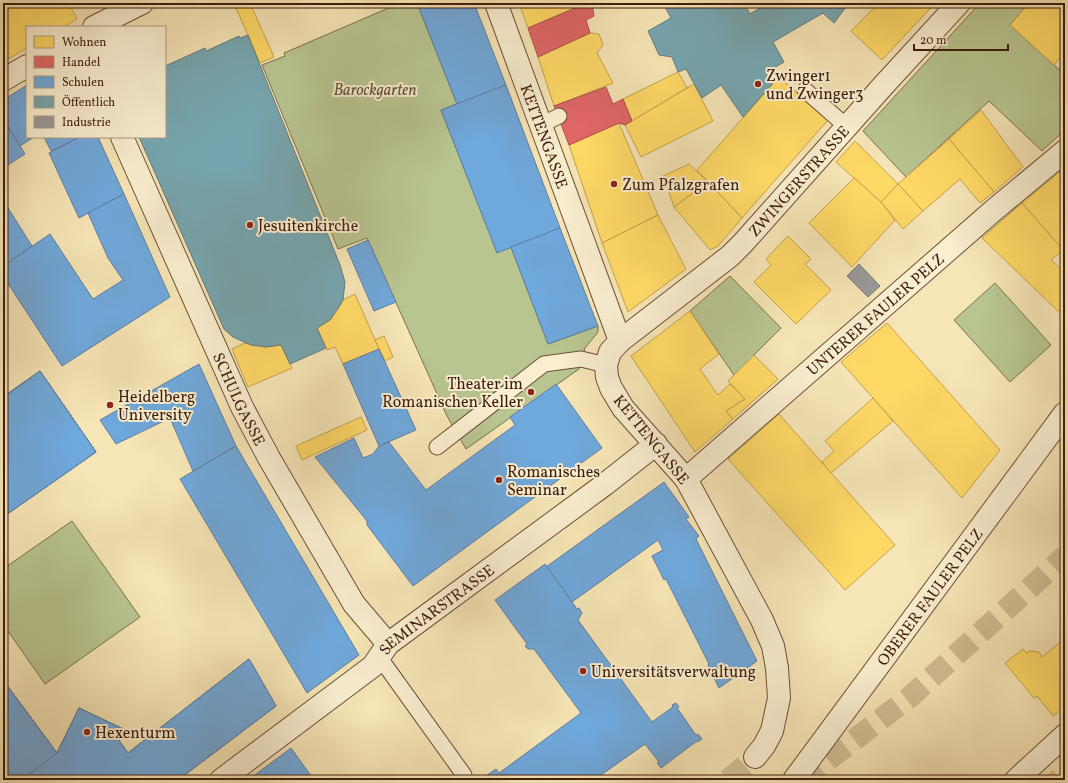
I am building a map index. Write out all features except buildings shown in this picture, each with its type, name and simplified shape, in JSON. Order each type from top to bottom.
[{"type":"street","points":[[96,26],[142,3]]},
{"type":"street","name":"KETTENGASSE","points":[[496,3],[550,121],[620,341]]},
{"type":"street","name":"ZWINGERSTRASSE","points":[[620,341],[734,252],[846,126],[959,3]]},
{"type":"street","points":[[3,80],[26,67]]},
{"type":"street","name":"SCHULGASSE","points":[[122,138],[214,346],[249,420],[272,463],[354,604],[384,651]]},
{"type":"street","name":"UNTERER FAULER PELZ","points":[[686,479],[988,215],[1065,151]]},
{"type":"street","points":[[606,365],[610,352],[620,341]]},
{"type":"street","name":"KETTENGASSE","points":[[606,365],[607,377],[616,398],[623,408],[686,479],[762,620],[773,646],[777,668],[778,698],[772,731],[764,746],[755,757]]},
{"type":"street","name":"OBERER FAULER PELZ","points":[[794,780],[1065,413]]},
{"type":"street","name":"SEMINARSTRASSE","points":[[221,780],[373,666],[384,651],[656,444]]},
{"type":"street","points":[[1016,780],[1065,735]]},
{"type":"lane","points":[[805,90],[846,126]]},
{"type":"lane","points":[[437,447],[544,364],[581,359],[606,365]]},
{"type":"lane","points":[[384,651],[464,775]]},
{"type":"green space","name":"Barockgarten","points":[[400,3],[417,3],[457,104],[441,110],[497,252],[511,247],[548,344],[598,326],[598,332],[585,348],[579,369],[466,449],[447,416],[367,238],[338,249],[262,65],[285,56],[284,53]]},
{"type":"green space","points":[[980,3],[1029,3],[1010,25],[1065,75],[1065,130],[1042,151],[989,101],[906,177],[863,131]]},
{"type":"green space","points":[[730,276],[781,328],[734,375],[690,311]]},
{"type":"green space","points":[[995,283],[1051,345],[1010,382],[954,320]]},
{"type":"green space","points":[[72,521],[140,617],[45,684],[3,624],[3,569]]},
{"type":"tunnel","points":[[802,780],[911,696],[1065,556]]},
{"type":"tunnel","points":[[728,780],[755,757]]},
{"type":"place","name":"Zwinger1 und Zwinger3","points":[[758,84]]},
{"type":"place","name":"Zum Pfalzgrafen","points":[[614,184]]},
{"type":"place","name":"Jesuitenkirche","points":[[250,225]]},
{"type":"place","name":"Theater im Romanischen Keller","points":[[531,392]]},
{"type":"place","name":"Heidelberg University","points":[[110,405]]},
{"type":"place","name":"Romanisches Seminar","points":[[499,480]]},
{"type":"place","name":"Universitätsverwaltung","points":[[583,671]]},
{"type":"place","name":"Hexenturm","points":[[87,732]]}]
